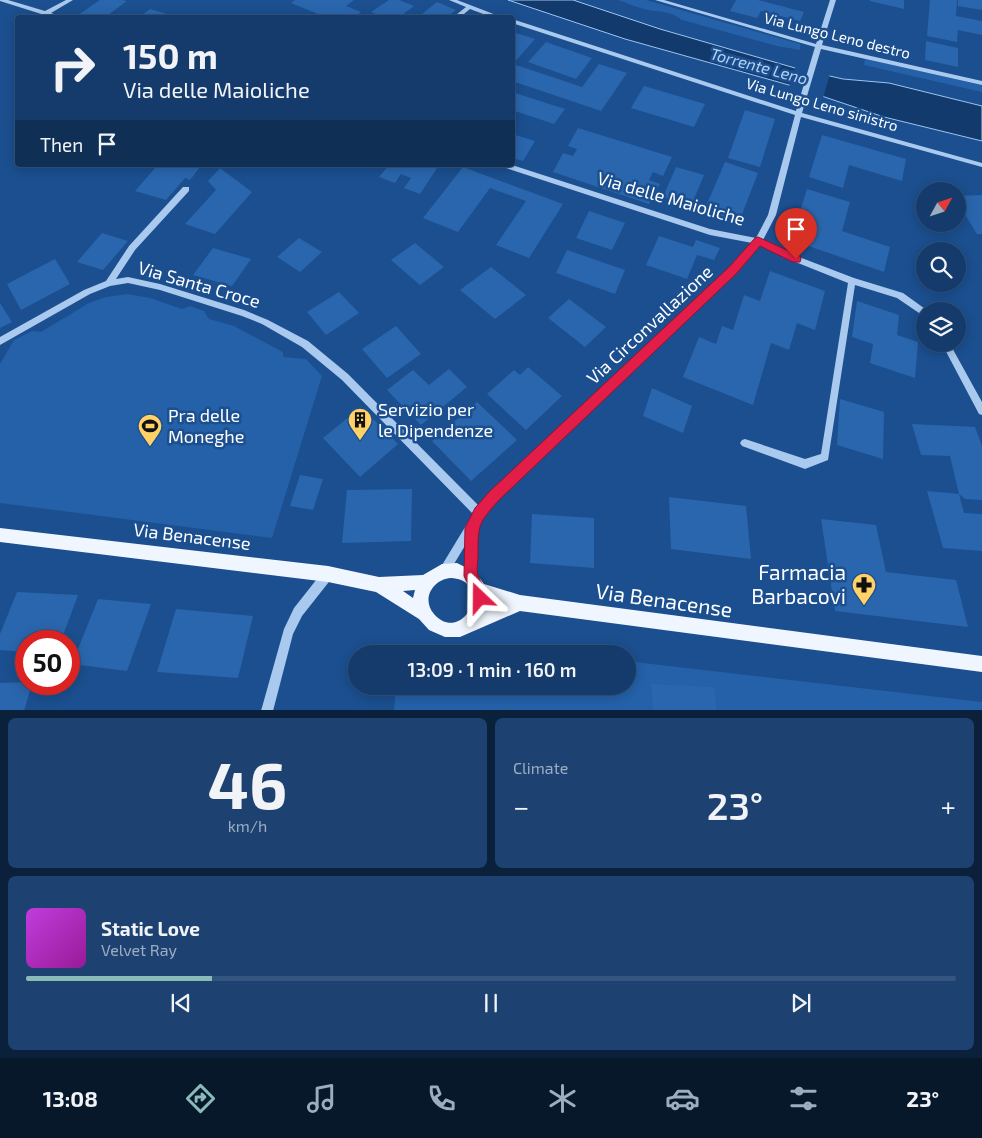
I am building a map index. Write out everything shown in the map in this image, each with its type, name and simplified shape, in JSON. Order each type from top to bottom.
[{"type":"main road","name":"Via Benacense","points":[[0,535],[328,574],[379,585],[428,582]]},
{"type":"main road","name":"Via Benacense","points":[[444,570],[454,568],[463,571],[475,583],[520,604],[982,664]]},
{"type":"main road","points":[[425,614],[422,598],[428,582],[435,574],[444,570]]},
{"type":"main road","points":[[470,623],[479,608],[475,583]]},
{"type":"main road","name":"Via Benacense","points":[[379,585],[425,614],[430,622],[445,630],[454,630],[520,604]]},
{"type":"street","points":[[2,0],[54,15]]},
{"type":"street","points":[[46,12],[70,0]]},
{"type":"street","points":[[452,0],[492,15]]},
{"type":"street","name":"Via Lungo Leno destro","points":[[658,0],[818,46],[982,83]]},
{"type":"street","name":"Via Circonvallazione","points":[[444,570],[480,513],[494,496],[733,270],[758,241],[772,215],[801,102],[833,0]]},
{"type":"street","points":[[459,15],[468,7]]},
{"type":"street","name":"Via Lungo Leno sinistro","points":[[515,22],[798,114],[982,165]]},
{"type":"street","name":"Via delle Maioliche","points":[[512,167],[710,232],[758,241],[796,259],[852,281],[900,295],[916,306]]},
{"type":"street","points":[[109,283],[132,248],[186,189]]},
{"type":"street","name":"Via Santa Croce","points":[[0,341],[87,292],[109,283],[128,280],[160,287],[244,313],[305,344],[345,377],[480,513]]},
{"type":"street","points":[[745,443],[805,464],[825,457],[852,281]]},
{"type":"street","points":[[950,352],[982,411]]},
{"type":"street","points":[[471,528],[475,583]]},
{"type":"street","points":[[267,710],[288,632],[298,612],[328,574]]},
{"type":"shaded area","points":[[618,0],[646,0],[800,44],[800,50],[777,46],[682,20],[670,13],[644,9]]},
{"type":"shaded area","points":[[865,59],[982,85],[982,92],[864,65]]},
{"type":"shaded area","name":"Pra delle Moneghe","points":[[127,294],[150,298],[182,309],[190,306],[204,311],[209,319],[234,326],[283,352],[283,357],[306,359],[322,376],[272,538],[0,503],[0,364],[14,340],[32,331],[41,332],[89,303],[106,297]]},
{"type":"shaded area","points":[[636,662],[982,702],[982,710],[394,710],[395,695],[636,695]]},
{"type":"water","name":"Torrente Leno","points":[[508,0],[573,0],[660,29],[795,68],[843,79],[889,83],[982,106],[982,141],[884,117],[789,85],[625,39]]},
{"type":"pier","points":[[796,65],[830,74],[823,98],[789,87]]},
{"type":"building","points":[[100,0],[127,1],[108,15],[78,15]]},
{"type":"building","points":[[295,0],[354,0],[346,6],[361,12],[358,15],[321,15],[291,3]]},
{"type":"building","points":[[389,0],[399,0],[414,6],[402,15],[378,15],[371,12]]},
{"type":"building","points":[[736,0],[758,0],[804,12],[800,21],[761,11],[757,18],[730,11]]},
{"type":"building","points":[[904,0],[904,9],[870,1]]},
{"type":"building","points":[[930,0],[957,0],[956,16],[982,21],[982,35],[958,30],[957,42],[927,36]]},
{"type":"building","points":[[958,0],[982,0],[982,10],[958,6]]},
{"type":"building","points":[[437,2],[456,10],[450,15],[421,15]]},
{"type":"building","points":[[150,9],[170,15],[142,15]]},
{"type":"building","points":[[515,34],[535,39],[515,62]]},
{"type":"building","points":[[926,41],[958,48],[958,67],[925,60]]},
{"type":"building","points":[[546,42],[592,58],[576,79],[528,62]]},
{"type":"building","points":[[599,64],[627,73],[601,111],[515,82],[515,65],[582,87]]},
{"type":"building","points":[[644,86],[705,104],[694,127],[631,108]]},
{"type":"building","points":[[515,93],[565,109],[554,124],[515,111]]},
{"type":"building","points":[[745,110],[775,119],[760,167],[728,158]]},
{"type":"building","points":[[578,128],[672,157],[663,176],[653,172],[649,180],[660,184],[649,204],[553,172],[563,153],[573,156],[577,149],[568,146]]},
{"type":"building","points":[[515,135],[535,141],[523,161],[515,159]]},
{"type":"building","points":[[822,135],[906,159],[902,181],[849,165],[843,188],[809,177]]},
{"type":"building","points":[[725,162],[758,173],[739,222],[704,211]]},
{"type":"building","points":[[152,167],[200,167],[190,180],[185,178],[166,200],[135,191],[155,168]]},
{"type":"building","points":[[387,167],[438,167],[420,194],[404,188],[411,178],[401,174],[395,183],[379,177]]},
{"type":"building","points":[[463,167],[563,204],[529,258],[496,245],[526,201],[490,188],[458,232],[423,218]]},
{"type":"building","points":[[676,167],[704,175],[691,206],[663,197]]},
{"type":"building","points":[[220,168],[252,192],[215,234],[185,224],[216,190],[208,181]]},
{"type":"building","points":[[807,189],[850,202],[842,231],[890,247],[884,272],[791,240]]},
{"type":"building","points":[[982,195],[982,234],[977,234],[966,216],[966,196]]},
{"type":"building","points":[[589,211],[625,223],[612,250],[576,238]]},
{"type":"building","points":[[102,233],[128,241],[103,270],[77,262]]},
{"type":"building","points":[[659,236],[693,247],[696,240],[720,248],[714,260],[697,255],[687,279],[646,265]]},
{"type":"building","points":[[299,238],[322,252],[300,272],[277,257]]},
{"type":"building","points":[[415,243],[444,267],[420,285],[391,260]]},
{"type":"building","points":[[213,248],[251,259],[232,286],[193,275]]},
{"type":"building","points":[[567,250],[625,270],[615,294],[556,273]]},
{"type":"building","points":[[55,259],[70,284],[21,310],[7,284]]},
{"type":"building","points":[[491,267],[526,295],[495,319],[460,290]]},
{"type":"building","points":[[770,271],[825,291],[815,330],[797,323],[789,350],[771,343],[753,405],[683,377],[699,337],[716,344],[722,326],[733,330],[744,295],[760,301]]},
{"type":"building","points":[[339,292],[359,313],[326,335],[307,312]]},
{"type":"building","points":[[569,299],[606,327],[585,347],[548,318]]},
{"type":"building","points":[[857,301],[899,315],[897,335],[916,341],[915,378],[870,363],[873,344],[852,337]]},
{"type":"building","points":[[0,303],[12,322],[0,328]]},
{"type":"building","points":[[396,326],[421,354],[387,378],[362,349]]},
{"type":"building","points":[[528,367],[562,396],[526,430],[487,394],[514,370],[520,375]]},
{"type":"building","points":[[449,369],[467,387],[421,425],[387,390],[413,370],[429,385]]},
{"type":"building","points":[[652,388],[692,406],[683,433],[643,416]]},
{"type":"building","points":[[840,399],[884,412],[883,459],[837,445]]},
{"type":"building","points":[[477,402],[517,440],[471,481],[432,441]]},
{"type":"building","name":"Servizio per le Dipendenze","points":[[361,407],[398,444],[360,477],[323,438]]},
{"type":"building","points":[[912,424],[975,427],[982,446],[982,500],[965,499],[959,494],[950,456],[921,455]]},
{"type":"building","points":[[300,475],[323,479],[313,510],[290,506]]},
{"type":"building","points":[[412,489],[411,541],[342,543],[347,490]]},
{"type":"building","points":[[927,491],[959,494],[964,513],[982,514],[982,551],[943,548]]},
{"type":"building","points":[[669,497],[746,506],[751,559],[671,549]]},
{"type":"building","points":[[532,514],[594,518],[594,568],[530,563]]},
{"type":"building","points":[[821,519],[876,525],[886,572],[956,580],[968,627],[835,611]]},
{"type":"building","points":[[17,592],[78,595],[65,630],[15,630],[15,651],[0,650],[0,634]]},
{"type":"building","points":[[98,599],[151,604],[127,671],[80,665],[80,644]]},
{"type":"building","points":[[176,609],[253,616],[238,678],[157,672]]},
{"type":"building","points":[[15,682],[15,695],[29,695],[24,710],[0,710],[0,683]]},
{"type":"building","points":[[651,684],[714,687],[717,710],[653,710]]},
{"type":"place","name":"Servizio per le Dipendenze","points":[[360,441]]},
{"type":"place","name":"Pra delle Moneghe","points":[[150,447]]},
{"type":"place","name":"Farmacia Barbacovi","points":[[864,606]]},
{"type":"route","points":[[480,598],[476,582],[471,576],[471,528],[494,496],[733,270],[758,241],[796,259]]}]
